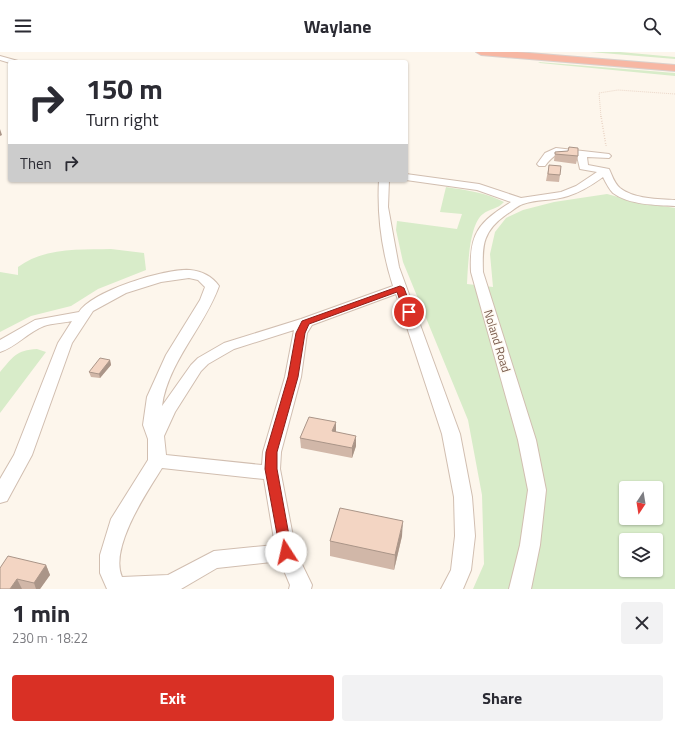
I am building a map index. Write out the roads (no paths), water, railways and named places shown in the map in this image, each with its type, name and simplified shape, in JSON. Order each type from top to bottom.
[{"type":"highway","points":[[481,52],[675,68]]},
{"type":"highway","points":[[531,52],[675,63]]},
{"type":"highway","points":[[568,52],[675,63]]},
{"type":"street","points":[[542,164],[548,155],[556,151],[582,153],[606,151],[605,171],[616,190],[623,194],[645,199],[675,203]]},
{"type":"street","points":[[582,153],[583,167],[605,171]]},
{"type":"street","name":"Noland Road","points":[[520,589],[530,545],[537,490],[527,440],[477,272],[476,254],[478,239],[484,228],[492,219],[520,201],[552,197],[571,192],[605,171]]},
{"type":"street","points":[[408,177],[479,187],[520,201]]},
{"type":"street","points":[[384,182],[383,207],[393,267],[451,434],[463,497],[465,536],[461,570],[452,589]]},
{"type":"street","points":[[0,496],[23,455],[65,343],[88,308],[121,290],[159,278],[188,274],[202,276],[212,286],[207,300],[173,355],[155,397],[151,425],[156,436],[157,461],[121,519],[110,555],[110,573],[116,586],[171,584],[214,560],[286,552]]},
{"type":"street","points":[[156,436],[167,411],[196,368],[203,361],[230,346],[306,322],[400,288]]},
{"type":"street","points":[[0,347],[21,333],[40,323],[83,315]]},
{"type":"street","points":[[300,589],[300,585],[286,552],[272,473],[272,452],[293,377],[300,333],[306,322]]},
{"type":"street","points":[[157,461],[272,473]]}]
